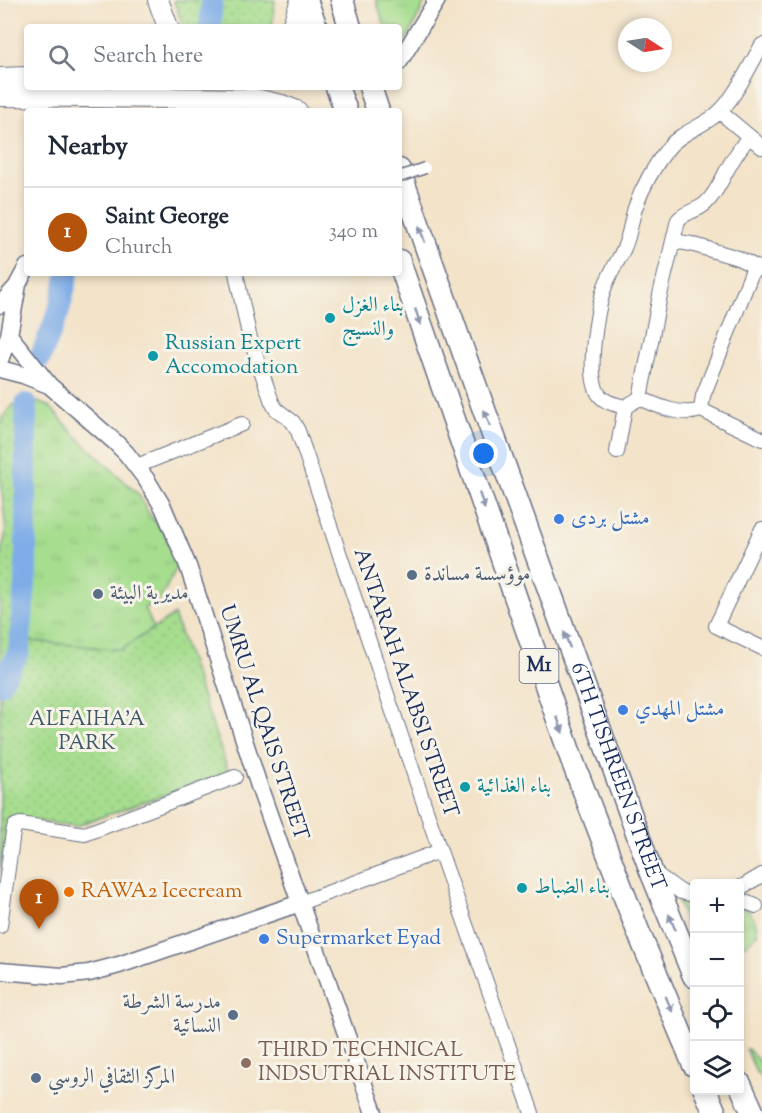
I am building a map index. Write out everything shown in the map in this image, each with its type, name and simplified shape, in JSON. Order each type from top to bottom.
[{"type":"highway","points":[[306,0],[314,24]]},
{"type":"highway","points":[[342,0],[349,24]]},
{"type":"highway","points":[[338,90],[345,108]]},
{"type":"highway","points":[[372,90],[377,108]]},
{"type":"highway","name":"6TH TISHREEN STREET","points":[[402,178],[651,870],[689,948]]},
{"type":"highway","name":"6TH TISHREEN STREET","points":[[402,270],[572,760],[638,931],[690,1055]]},
{"type":"highway","points":[[744,1093],[753,1113]]},
{"type":"main road","points":[[158,0],[167,24]]},
{"type":"main road","points":[[293,24],[301,0]]},
{"type":"main road","points":[[0,78],[24,77]]},
{"type":"main road","points":[[0,96],[41,103],[165,92],[255,99],[289,108]]},
{"type":"street","points":[[402,57],[437,0]]},
{"type":"street","points":[[749,136],[707,203],[678,220],[660,295],[640,398],[625,407],[606,401],[597,392],[594,377],[593,352],[597,316],[604,287],[624,249],[635,209],[648,179],[676,139],[707,123],[720,112],[733,95],[762,45]]},
{"type":"street","points":[[720,112],[762,147]]},
{"type":"street","points":[[402,176],[425,168]]},
{"type":"street","points":[[674,241],[738,258],[758,269],[703,396],[700,410]]},
{"type":"street","points":[[0,360],[5,329],[18,284],[24,273]]},
{"type":"street","name":"ANTARAH ALABSI STREET","points":[[237,276],[249,335],[272,402],[276,409],[293,422],[298,431],[532,1113]]},
{"type":"street","points":[[0,305],[18,284]]},
{"type":"street","name":"UMRU AL QAIS STREET","points":[[5,329],[49,386],[115,442],[137,466],[163,507],[188,566],[259,786],[374,1113]]},
{"type":"street","name":"UMRU AL QAIS STREET","points":[[0,369],[23,375],[49,386]]},
{"type":"street","points":[[640,398],[656,406],[693,412],[700,410],[762,439]]},
{"type":"street","points":[[617,452],[625,407]]},
{"type":"street","points":[[137,466],[242,424]]},
{"type":"street","points":[[762,529],[716,626],[762,648]]},
{"type":"street","points":[[0,926],[15,826],[20,824],[85,834],[235,777]]},
{"type":"street","points":[[0,971],[62,976],[89,973],[300,903],[440,850]]},
{"type":"street","points":[[651,870],[681,892],[690,894]]},
{"type":"street","points":[[744,886],[762,875]]},
{"type":"green space","points":[[174,0],[275,0],[272,24],[182,24]]},
{"type":"green space","points":[[376,0],[426,0],[408,37],[402,43],[402,24],[384,24]]},
{"type":"green space","points":[[35,401],[50,407],[77,437],[139,495],[149,514],[164,532],[178,565],[159,601],[144,608],[154,628],[122,650],[28,641],[35,561],[31,417]]},
{"type":"green space","name":"ALFAIHA'A PARK","points":[[12,405],[20,405],[18,578],[11,639],[121,650],[174,615],[229,773],[76,826],[8,818],[0,873],[0,557],[6,532],[0,473],[0,424]]},
{"type":"green space","points":[[675,892],[690,898],[690,922],[687,927]]},
{"type":"green space","points":[[744,907],[753,916],[757,934],[744,945]]},
{"type":"green space","points":[[746,1049],[762,1065],[762,1078],[756,1072]]},
{"type":"waterway","points":[[210,24],[212,0]]},
{"type":"waterway","points":[[40,358],[59,311],[67,276]]},
{"type":"waterway","points":[[0,684],[19,652],[26,573],[26,404]]},
{"type":"place","name":"بناء الغزل والنسيج","points":[[330,318]]},
{"type":"place","name":"Russian Expert Accomodation","points":[[153,356]]},
{"type":"place","name":"مشتل بردى","points":[[559,519]]},
{"type":"place","name":"موؤسسة مساندة","points":[[412,575]]},
{"type":"place","name":"مديرية البيئة","points":[[98,594]]},
{"type":"place","name":"مشتل المهدي","points":[[623,710]]},
{"type":"place","name":"بناء الغذائية","points":[[465,787]]},
{"type":"place","name":"بناء الضباط","points":[[522,888]]},
{"type":"place","name":"RAWA2 Icecream","points":[[69,892]]},
{"type":"place","name":"Saint George","points":[[39,929]]},
{"type":"place","name":"Supermarket Eyad","points":[[264,939]]},
{"type":"place","name":"مدرسة الشرطة النسائية","points":[[233,1015]]},
{"type":"place","name":"THIRD TECHNICAL INDSUTRIAL INSTITUTE","points":[[246,1063]]},
{"type":"place","name":"المركز الثقافي الروسي","points":[[36,1078]]}]
